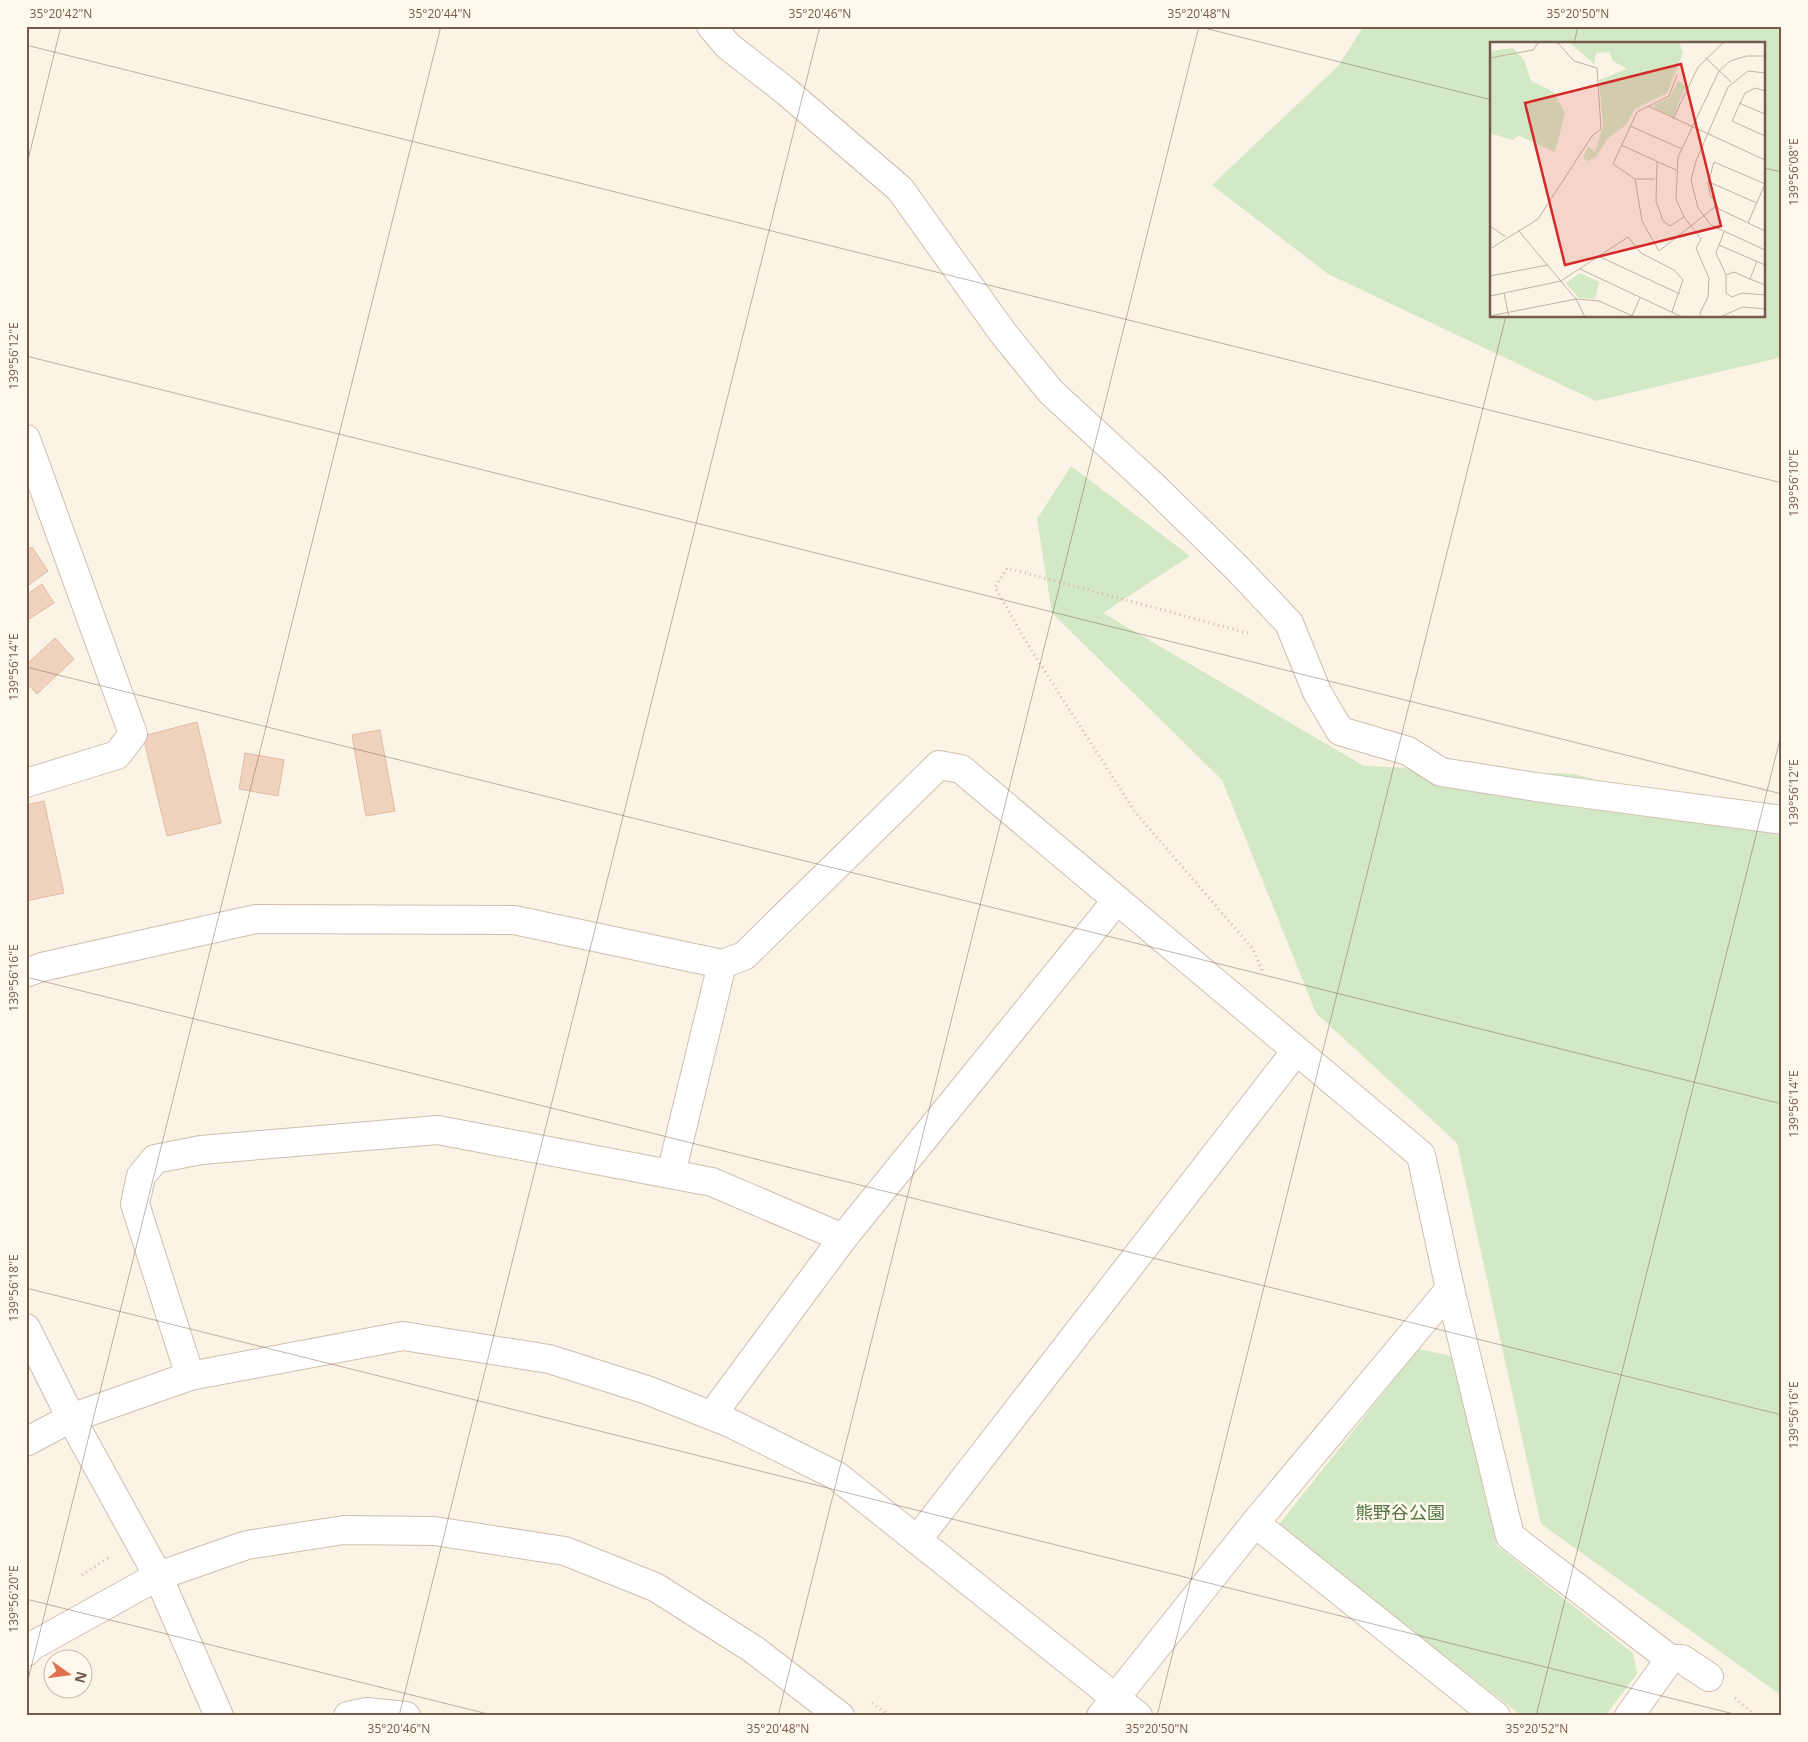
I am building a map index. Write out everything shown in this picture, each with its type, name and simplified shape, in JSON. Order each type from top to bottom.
[{"type":"street","points":[[711,26],[728,46],[787,92],[900,189],[1003,333],[1051,392],[1150,483],[1236,567],[1289,623],[1317,692],[1340,731],[1408,751],[1441,772],[1536,787],[1782,820]]},
{"type":"street","points":[[26,439],[133,734],[117,755],[26,782]]},
{"type":"street","points":[[26,973],[256,920],[514,920],[722,964],[744,956],[939,765],[962,769],[1421,1155],[1450,1289],[1510,1536],[1670,1659],[1682,1659],[1709,1677]]},
{"type":"street","points":[[712,1415],[843,1238],[1117,900]]},
{"type":"street","points":[[671,1174],[722,964]]},
{"type":"street","points":[[917,1540],[1296,1051]]},
{"type":"street","points":[[190,1376],[135,1204],[141,1176],[155,1159],[200,1150],[438,1130],[712,1182],[843,1238]]},
{"type":"street","points":[[1108,1707],[1255,1523],[1450,1289]]},
{"type":"street","points":[[26,1328],[71,1418],[158,1576],[219,1716]]},
{"type":"street","points":[[26,1442],[71,1418],[190,1376],[402,1336],[549,1359],[647,1390],[712,1415],[837,1476],[917,1540],[1108,1707],[1138,1716]]},
{"type":"street","points":[[1255,1523],[1496,1716]]},
{"type":"street","points":[[26,1652],[32,1646],[158,1576],[247,1545],[344,1530],[434,1531],[564,1551],[655,1587],[753,1649],[840,1716]]},
{"type":"street","points":[[1629,1716],[1670,1659]]},
{"type":"street","points":[[348,1716],[368,1712],[406,1716]]},
{"type":"path","points":[[1250,633],[1008,568],[996,587],[1028,644],[1135,812],[1252,949],[1262,970],[1253,1014]]},
{"type":"green space","points":[[1364,26],[1782,26],[1782,357],[1596,401],[1328,274],[1212,185],[1338,66]]},
{"type":"green space","points":[[1071,466],[1190,556],[1103,613],[1364,766],[1573,774],[1782,825],[1782,1696],[1541,1524],[1457,1143],[1316,1013],[1222,780],[1052,613],[1037,519]]},
{"type":"green space","name":"熊野谷公園","points":[[1418,1349],[1452,1356],[1497,1546],[1633,1653],[1637,1674],[1605,1716],[1522,1716],[1277,1527]]},
{"type":"building","points":[[32,547],[48,571],[26,587],[26,551]]},
{"type":"building","points":[[42,584],[54,603],[26,621],[26,595]]},
{"type":"building","points":[[55,638],[74,659],[37,694],[26,682],[26,665]]},
{"type":"building","points":[[197,722],[221,823],[167,836],[143,736]]},
{"type":"building","points":[[380,730],[395,811],[366,816],[352,735]]},
{"type":"building","points":[[245,753],[284,760],[278,796],[239,789]]},
{"type":"building","points":[[44,801],[64,893],[26,901],[26,805]]}]
